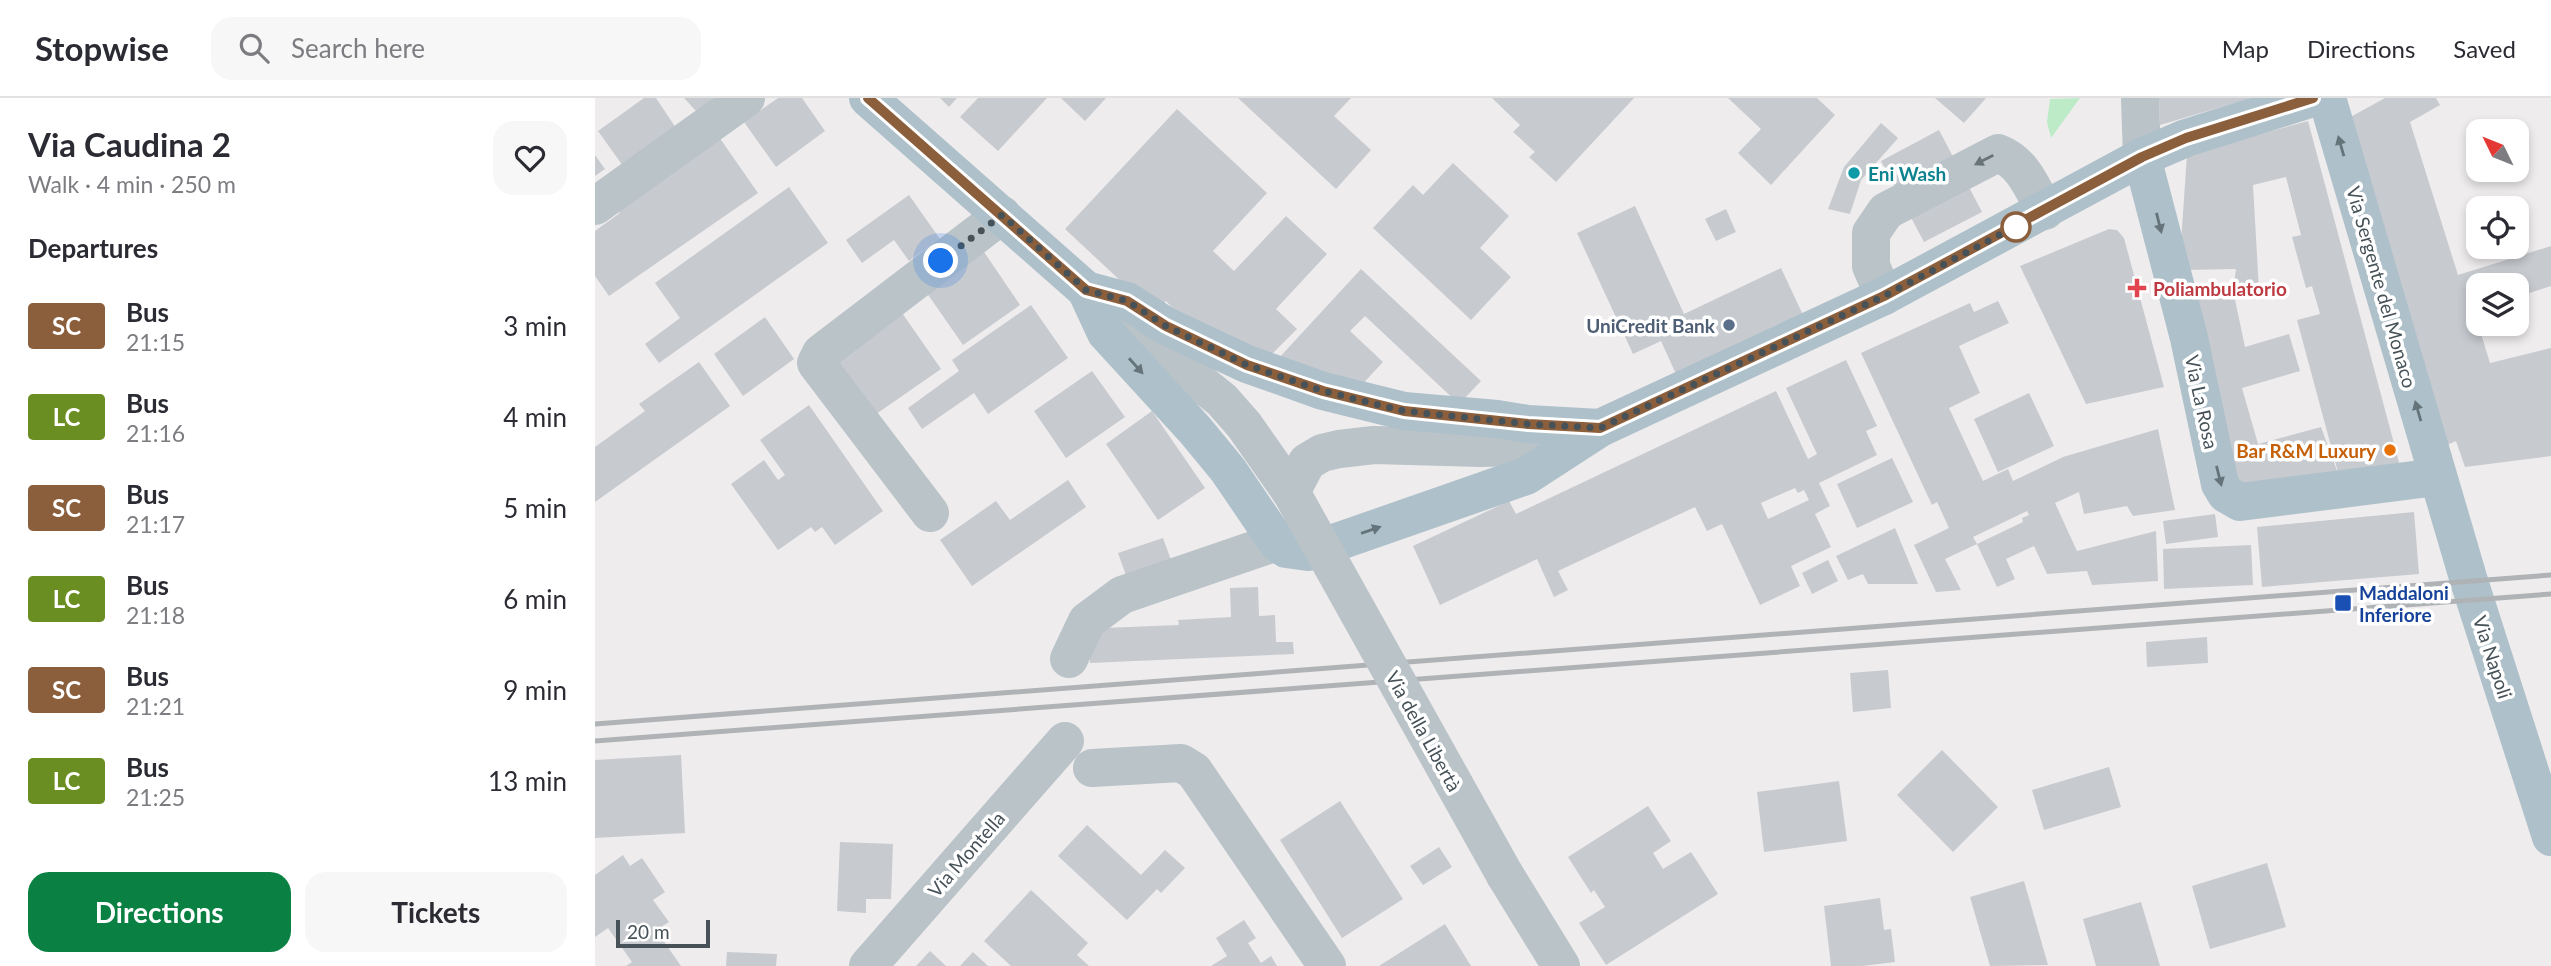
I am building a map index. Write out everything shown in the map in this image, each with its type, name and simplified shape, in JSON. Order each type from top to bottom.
[{"type":"main road","name":"Via della Libertà","points":[[868,98],[1086,290]]},
{"type":"main road","points":[[1086,290],[1106,333],[1228,470],[1277,542],[1286,549],[1308,552],[1526,476],[1600,428],[1884,296],[2142,157],[2186,138],[2313,98]]},
{"type":"main road","name":"Via Sergente del Monaco","points":[[2327,98],[2438,477]]},
{"type":"main road","name":"Via La Rosa","points":[[2142,157],[2189,338],[2220,484],[2226,494],[2240,502],[2438,477]]},
{"type":"main road","points":[[1086,290],[1127,301],[1166,326],[1247,365],[1323,391],[1404,411],[1528,424],[1600,428]]},
{"type":"main road","name":"Via Napoli","points":[[2438,477],[2551,837]]},
{"type":"street","points":[[595,206],[747,98]]},
{"type":"street","name":"Via La Rosa","points":[[2140,98],[2142,157]]},
{"type":"street","points":[[1884,296],[1871,266],[1871,233],[1886,211],[1998,153],[2011,158],[2022,169],[2045,211]]},
{"type":"street","points":[[930,513],[817,363],[821,353],[1002,215]]},
{"type":"street","name":"Via della Libertà","points":[[1086,290],[1222,400],[1244,425],[1291,492],[1505,875],[1562,966]]},
{"type":"street","points":[[1291,492],[1307,462],[1322,453],[1339,449],[1374,445],[1525,447],[1600,428]]},
{"type":"street","points":[[1069,659],[1087,621],[1122,595],[1277,542]]},
{"type":"street","name":"Via Montella","points":[[868,966],[1065,741]]},
{"type":"street","points":[[1092,768],[1181,763],[1194,771],[1327,966]]},
{"type":"green space","points":[[2080,98],[2051,138],[2047,122],[2050,99]]},
{"type":"building","points":[[644,98],[656,98],[676,128],[623,166],[598,131]]},
{"type":"building","points":[[684,98],[713,98],[697,112]]},
{"type":"building","points":[[778,98],[802,98],[825,131],[776,167],[744,122]]},
{"type":"building","points":[[940,98],[957,98],[949,107]]},
{"type":"building","points":[[978,98],[1047,98],[998,151],[960,117]]},
{"type":"building","points":[[1061,98],[1106,98],[1085,121]]},
{"type":"building","points":[[1238,98],[1351,98],[1334,116],[1371,150],[1336,189]]},
{"type":"building","points":[[1492,98],[1634,98],[1556,182],[1529,157],[1535,152],[1513,132],[1520,125]]},
{"type":"building","points":[[1728,98],[1817,98],[1835,115],[1771,185],[1738,153],[1761,129]]},
{"type":"building","points":[[1935,98],[1986,98],[1964,123]]},
{"type":"building","points":[[2159,98],[2248,98],[2248,99],[2160,125]]},
{"type":"building","points":[[2385,98],[2436,98],[2440,105],[2410,122],[2458,275],[2509,259],[2529,259],[2529,253],[2551,246],[2551,286],[2529,293],[2529,273],[2466,273],[2466,336],[2482,336],[2490,363],[2551,348],[2551,456],[2465,467],[2456,441],[2447,445],[2345,120]]},
{"type":"building","points":[[1177,109],[1267,193],[1213,251],[1234,271],[1286,216],[1327,254],[1276,309],[1297,329],[1268,358],[1189,325],[1166,301],[1155,313],[1065,229]]},
{"type":"building","points":[[2308,121],[2400,466],[2341,483],[2238,491],[2204,377],[2192,298],[2233,290],[2236,269],[2186,270],[2181,243],[2187,154]],"holes":[[[2286,177],[2301,235],[2292,237],[2306,288],[2312,286],[2320,314],[2297,320],[2339,476],[2321,427],[2258,444],[2242,388],[2300,371],[2289,334],[2245,347],[2233,290],[2259,290],[2253,185]]]},
{"type":"building","name":"Eni Wash","points":[[1881,123],[1898,138],[1861,180],[1850,214],[1828,209],[1844,167]]},
{"type":"building","points":[[1939,130],[1982,212],[1924,242],[1881,161]]},
{"type":"building","points":[[719,137],[758,193],[609,296],[595,276],[595,231],[620,213],[617,209]]},
{"type":"building","points":[[595,155],[605,169],[595,176]]},
{"type":"building","points":[[1453,163],[1509,216],[1480,248],[1511,277],[1471,320],[1373,228],[1413,185],[1423,195]]},
{"type":"building","points":[[789,187],[828,243],[659,363],[645,344],[680,318],[655,283]]},
{"type":"building","points":[[909,195],[940,239],[909,261],[894,240],[862,263],[846,240]]},
{"type":"building","points":[[1635,206],[1684,314],[1781,268],[1803,315],[1676,374],[1661,341],[1633,354],[1577,233]]},
{"type":"building","points":[[1726,209],[1736,232],[1716,241],[1705,219]]},
{"type":"building","points":[[2109,229],[2117,230],[2124,238],[2164,387],[2086,404],[2020,266]]},
{"type":"building","points":[[980,246],[1020,305],[963,345],[922,286]]},
{"type":"building","points":[[1361,269],[1481,381],[1459,404],[1365,316],[1350,331],[1383,362],[1357,390],[1278,359]]},
{"type":"building","points":[[1998,301],[2009,323],[1959,346],[1980,393],[1949,408],[1983,481],[2008,469],[2013,481],[2063,457],[2158,429],[2175,510],[2133,516],[2127,506],[2084,514],[2079,492],[2055,503],[2077,551],[2156,531],[2158,581],[2092,585],[2087,571],[2047,574],[2034,546],[2006,559],[2015,579],[1997,587],[1977,544],[1945,559],[1961,590],[1936,592],[1914,545],[1949,528],[1937,502],[1932,505],[1861,353],[1970,303],[1974,312]],"holes":[[[2027,511],[2029,515],[2022,518],[2023,522],[1977,544],[1973,537]]]},
{"type":"building","points":[[1031,305],[1068,358],[988,414],[974,393],[922,429],[908,408],[959,371],[952,360]]},
{"type":"building","points":[[900,310],[941,369],[869,419],[829,360]]},
{"type":"building","points":[[765,317],[794,359],[743,396],[714,354]]},
{"type":"building","points":[[1846,360],[1877,426],[1866,431],[1877,455],[1819,483],[1830,506],[1815,514],[1831,547],[1791,566],[1800,586],[1760,605],[1722,524],[1707,531],[1695,507],[1558,571],[1568,590],[1554,597],[1537,559],[1440,605],[1413,546],[1509,501],[1516,514],[1776,391],[1808,459],[1817,454],[1786,388]],"holes":[[[1795,488],[1798,493],[1804,490],[1809,500],[1768,519],[1761,503]]]},
{"type":"building","points":[[699,362],[730,406],[595,502],[595,447],[645,411],[639,404]]},
{"type":"building","points":[[1092,371],[1125,417],[1066,458],[1034,411]]},
{"type":"building","points":[[2029,393],[2054,446],[1998,472],[1974,419]]},
{"type":"building","points":[[809,405],[883,511],[835,545],[822,527],[815,532],[811,527],[778,550],[731,484],[764,460],[778,480],[785,475],[760,440]]},
{"type":"building","points":[[1152,411],[1205,488],[1158,520],[1106,444]]},
{"type":"building","points":[[1892,458],[1913,502],[1857,528],[1837,484]]},
{"type":"building","points":[[1068,480],[1086,507],[972,586],[940,540],[996,501],[1010,520]]},
{"type":"building","name":"Maddaloni Inferiore","points":[[2414,512],[2419,574],[2262,587],[2257,527]]},
{"type":"building","points":[[2215,514],[2218,537],[2166,544],[2163,521]]},
{"type":"building","points":[[1895,528],[1918,584],[1868,584],[1863,574],[1848,580],[1836,556]]},
{"type":"building","points":[[1163,538],[1172,563],[1127,578],[1118,553]]},
{"type":"building","points":[[2251,545],[2253,585],[2164,589],[2163,549]]},
{"type":"building","points":[[1828,560],[1838,581],[1812,594],[1802,573]]},
{"type":"building","points":[[1258,587],[1259,616],[1275,615],[1276,642],[1293,642],[1294,654],[1090,663],[1090,650],[1103,628],[1179,625],[1178,620],[1231,617],[1230,588]]},
{"type":"building","points":[[2207,637],[2208,663],[2147,667],[2146,642]]},
{"type":"building","points":[[1888,670],[1891,708],[1853,712],[1850,673]]},
{"type":"building","points":[[1942,750],[1998,807],[1953,852],[1897,795]]},
{"type":"building","points":[[681,755],[685,833],[595,838],[595,760]]},
{"type":"building","points":[[2109,767],[2121,807],[2044,830],[2032,790]]},
{"type":"building","points":[[1839,781],[1847,841],[1764,852],[1757,792]]},
{"type":"building","points":[[1340,801],[1403,899],[1342,938],[1280,840]]},
{"type":"building","points":[[1648,806],[1671,841],[1653,853],[1663,869],[1691,852],[1718,894],[1606,965],[1579,923],[1605,907],[1594,890],[1591,893],[1568,857]]},
{"type":"building","points":[[1087,825],[1141,875],[1165,850],[1185,868],[1161,893],[1157,889],[1127,920],[1058,856]]},
{"type":"building","points":[[840,842],[893,844],[891,899],[866,899],[866,913],[837,911]]},
{"type":"building","points":[[1439,847],[1452,867],[1423,885],[1410,866]]},
{"type":"building","points":[[623,855],[630,866],[642,858],[665,892],[653,900],[669,922],[656,930],[681,966],[626,966],[632,962],[608,928],[595,937],[595,875]]},
{"type":"building","points":[[2267,863],[2286,927],[2210,949],[2192,886]]},
{"type":"building","points":[[2024,881],[2048,965],[1990,966],[1970,897]]},
{"type":"building","points":[[1031,890],[1088,943],[1077,955],[1089,966],[1011,966],[984,941]]},
{"type":"building","points":[[1880,898],[1884,930],[1891,929],[1895,962],[1831,966],[1824,906]]},
{"type":"building","points":[[2141,902],[2160,966],[2096,966],[2083,919]]},
{"type":"building","points":[[1244,920],[1256,938],[1248,943],[1261,963],[1271,956],[1277,966],[1211,966],[1227,956],[1216,938]]},
{"type":"building","points":[[1445,924],[1471,966],[1379,966]]},
{"type":"building","points":[[930,951],[946,966],[916,966]]},
{"type":"building","points":[[727,952],[777,954],[776,966],[726,966]]},
{"type":"building","points":[[973,952],[988,966],[960,966]]},
{"type":"railway","points":[[595,724],[2551,575]]},
{"type":"railway","points":[[595,741],[2551,594]]},
{"type":"bus line","name":"SC","points":[[868,98],[1086,290],[1127,301],[1166,326],[1247,365],[1323,391],[1404,411],[1528,424],[1600,428],[1884,296],[2142,157],[2186,138],[2313,98]]},
{"type":"place","name":"Eni Wash","points":[[1854,173]]},
{"type":"place","name":"Poliambulatorio","points":[[2137,288]]},
{"type":"place","name":"UniCredit Bank","points":[[1729,325]]},
{"type":"place","name":"Bar R&M Luxury","points":[[2390,450]]},
{"type":"place","name":"Maddaloni Inferiore","points":[[2343,603]]},
{"type":"route","points":[[941,261],[1002,215],[1086,290],[1127,301],[1166,326],[1247,365],[1323,391],[1404,411],[1528,424],[1600,428],[1884,296],[2022,223],[2016,227]]}]
